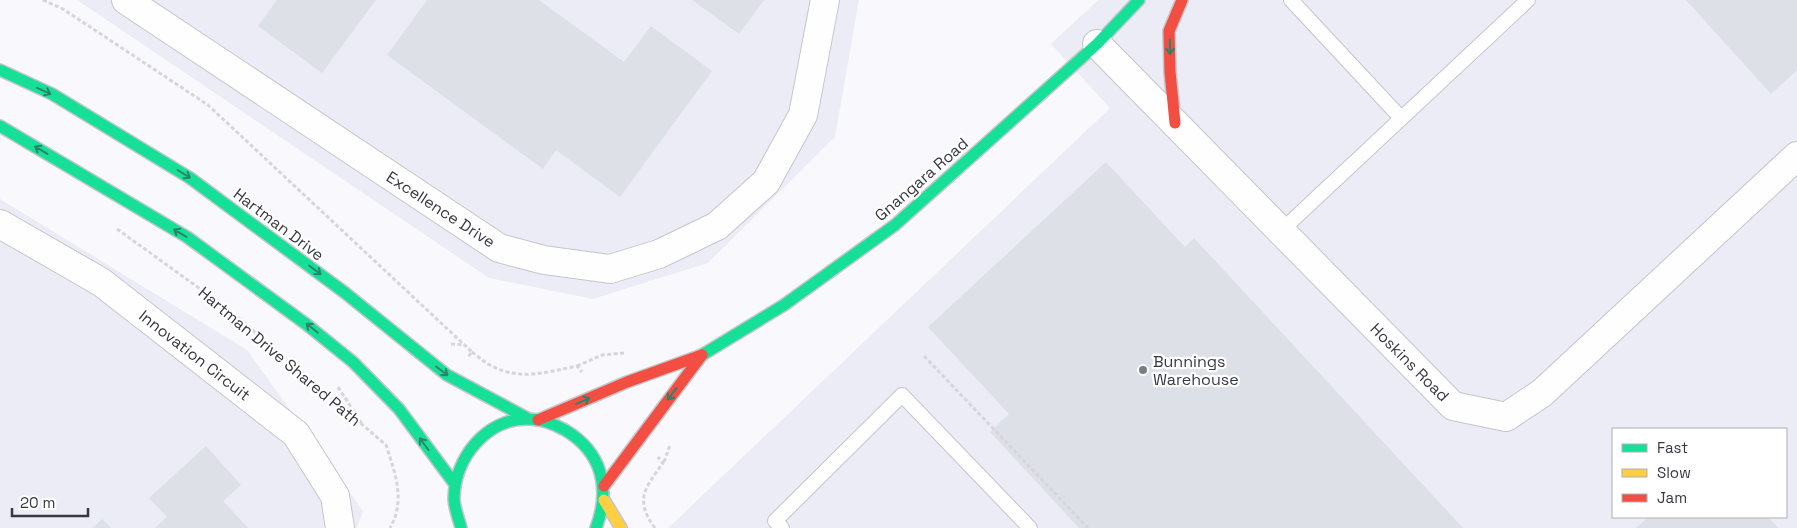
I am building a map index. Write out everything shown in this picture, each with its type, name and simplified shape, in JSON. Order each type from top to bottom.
[{"type":"main road","name":"Gnangara Road","points":[[533,419],[702,355],[784,305],[895,225],[1097,44],[1139,0]]},
{"type":"main road","points":[[1175,123],[1170,72],[1170,31],[1182,0]]},
{"type":"main road","name":"Hartman Drive","points":[[0,70],[52,94],[190,178],[344,292],[450,377],[533,419],[562,427],[582,442],[597,462],[604,486],[602,511],[596,528]]},
{"type":"main road","points":[[0,126],[187,237],[306,324],[353,362],[399,409],[454,483]]},
{"type":"main road","name":"Gnangara Road","points":[[604,486],[702,355]]},
{"type":"main road","points":[[461,528],[454,505],[454,483],[457,470],[470,447],[480,437],[502,424],[533,419]]},
{"type":"main road","points":[[604,500],[621,528]]},
{"type":"main road","points":[[446,520],[454,505]]},
{"type":"street","name":"Excellence Drive","points":[[126,0],[499,248],[544,260],[610,269],[659,254],[717,226],[766,182],[803,115],[825,0]]},
{"type":"street","name":"Hoskins Road","points":[[1097,44],[1453,406],[1506,417],[1542,393],[1797,156]]},
{"type":"street","name":"Innovation Circuit","points":[[0,224],[101,282],[296,434],[335,496],[340,528]]},
{"type":"lane","points":[[1291,0],[1401,118]]},
{"type":"lane","points":[[1281,230],[1528,0]]},
{"type":"lane","points":[[782,528],[775,521],[902,395],[1030,528]]},
{"type":"path","points":[[43,0],[63,10],[208,105],[472,352],[450,377]]},
{"type":"path","name":"Hartman Drive Shared Path","points":[[110,224],[228,309],[386,445]]},
{"type":"path","points":[[924,356],[1088,528]]},
{"type":"path","points":[[390,528],[396,517],[398,495],[396,475],[386,445],[408,421]]},
{"type":"shaded area","points":[[77,0],[859,0],[835,137],[708,263],[593,299],[489,278]]},
{"type":"shaded area","points":[[1098,0],[1797,0],[1797,528],[668,528],[1110,108],[1051,44]]},
{"type":"shaded area","points":[[0,199],[247,350],[363,511],[357,528],[0,528]]},
{"type":"building","points":[[277,0],[376,0],[322,73],[258,26]]},
{"type":"building","points":[[427,0],[539,0],[624,62],[651,26],[712,71],[620,197],[556,150],[543,169],[387,55]]},
{"type":"building","points":[[692,0],[764,0],[739,34]]},
{"type":"building","points":[[1686,0],[1797,0],[1797,70],[1771,94]]},
{"type":"building","name":"Bunnings Warehouse","points":[[1106,162],[1185,247],[1194,238],[1463,528],[1079,528],[990,432],[1009,414],[928,327]]},
{"type":"building","points":[[206,446],[241,485],[223,501],[248,528],[155,528],[167,517],[149,498]]},
{"type":"building","points":[[1647,518],[1769,518],[1778,528],[1636,528]]},
{"type":"building","points":[[102,519],[111,528],[92,528]]},
{"type":"traffic: fast","points":[[702,355],[784,305],[895,225],[1097,44],[1139,0]]},
{"type":"traffic: fast","points":[[0,70],[52,94],[190,178],[344,292],[447,375],[529,419]]},
{"type":"traffic: fast","points":[[0,126],[187,237],[306,324],[353,362],[399,409],[454,483]]},
{"type":"traffic: fast","points":[[461,528],[454,498],[460,469],[467,455],[476,443],[499,425],[513,420],[529,419],[548,422],[565,430],[578,439],[595,460],[603,485],[603,499],[596,528]]},
{"type":"traffic: slow","points":[[604,500],[621,528]]},
{"type":"traffic: jam","points":[[1175,123],[1170,72],[1169,31],[1182,0]]},
{"type":"traffic: jam","points":[[538,420],[627,382],[702,355]]},
{"type":"traffic: jam","points":[[604,486],[702,355]]},
{"type":"place","name":"Bunnings Warehouse","points":[[1143,370]]}]
